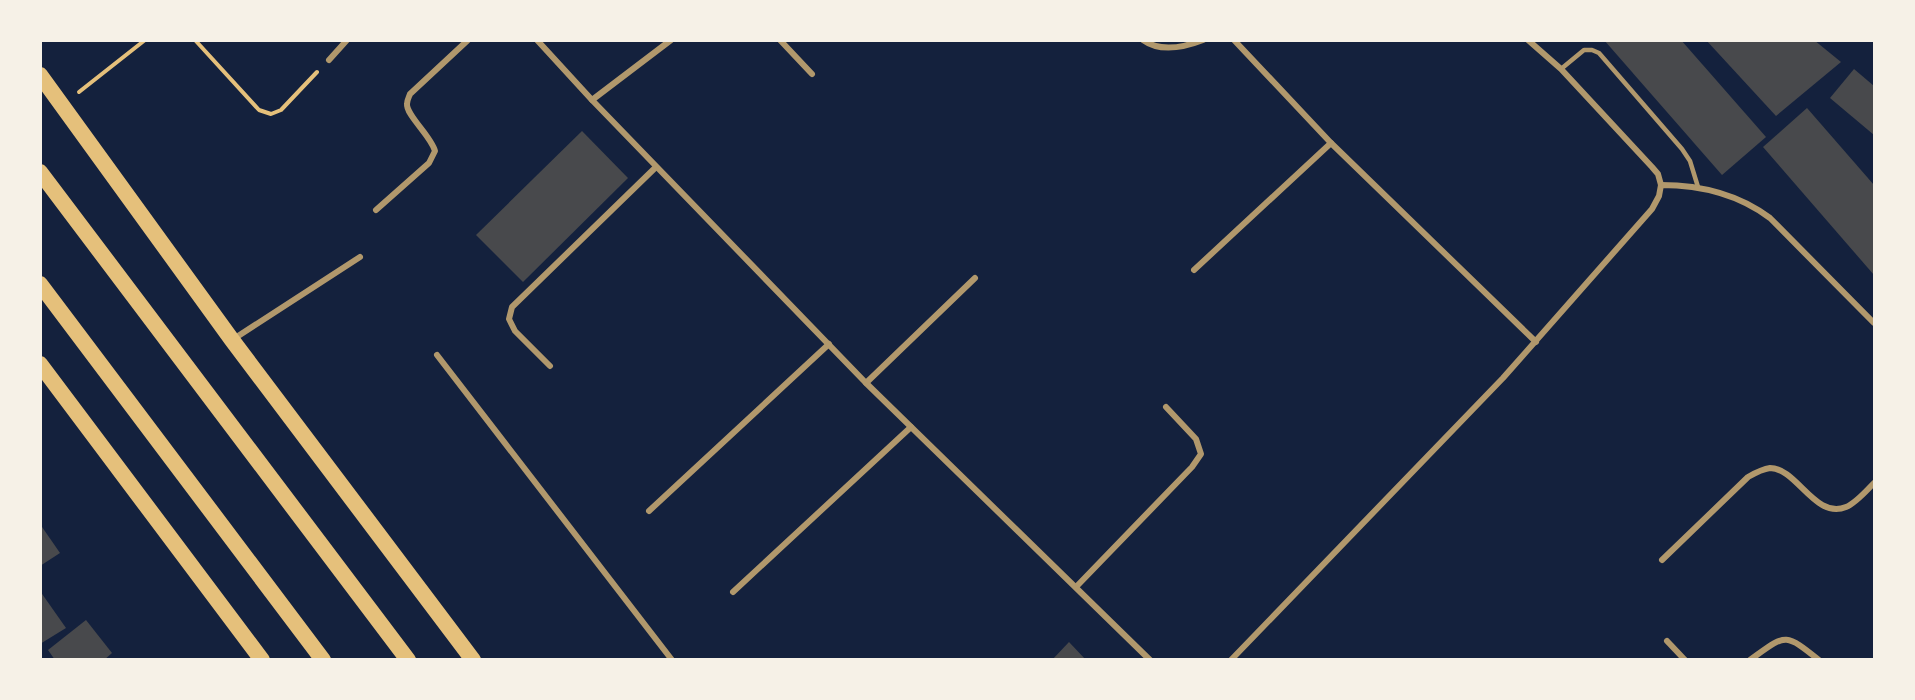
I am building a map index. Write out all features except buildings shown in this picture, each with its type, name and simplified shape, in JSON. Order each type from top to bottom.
[{"type":"highway","points":[[40,75],[232,340],[473,660]]},
{"type":"highway","points":[[40,172],[408,660]]},
{"type":"highway","points":[[40,284],[322,660]]},
{"type":"highway","points":[[40,364],[262,660]]},
{"type":"street","points":[[329,60],[347,40]]},
{"type":"street","points":[[376,210],[429,162],[435,151],[433,142],[409,113],[406,104],[410,94],[468,40]]},
{"type":"street","points":[[537,40],[592,100],[866,383],[1150,660]]},
{"type":"street","points":[[592,100],[671,40]]},
{"type":"street","points":[[780,40],[812,74]]},
{"type":"street","points":[[1143,40],[1149,45],[1165,48],[1183,47],[1203,40]]},
{"type":"street","points":[[1234,40],[1331,143],[1536,342]]},
{"type":"street","points":[[1231,660],[1536,342],[1652,209],[1659,196],[1661,185],[1658,174],[1561,69],[1528,40]]},
{"type":"street","points":[[1194,270],[1331,143]]},
{"type":"street","points":[[550,366],[515,331],[509,319],[512,307],[656,166]]},
{"type":"street","points":[[1661,185],[1698,187],[1753,205],[1770,218],[1875,323]]},
{"type":"street","points":[[232,340],[360,257]]},
{"type":"street","points":[[866,383],[975,278]]},
{"type":"street","points":[[649,511],[828,344]]},
{"type":"street","points":[[437,355],[672,660]]},
{"type":"street","points":[[1077,587],[1192,467],[1201,454],[1196,439],[1166,407]]},
{"type":"street","points":[[733,592],[912,427]]},
{"type":"street","points":[[1662,560],[1748,477],[1760,471],[1770,468],[1780,470],[1821,504],[1838,510],[1849,507],[1875,483]]},
{"type":"street","points":[[1750,660],[1782,639],[1793,640],[1819,660]]},
{"type":"street","points":[[1667,641],[1685,660]]},
{"type":"lane","points":[[1561,69],[1584,50],[1599,53],[1682,149],[1690,161],[1698,187]]},
{"type":"path","points":[[62,105],[144,40]]},
{"type":"path","points":[[195,40],[259,110],[271,114],[281,110],[329,60]]}]
